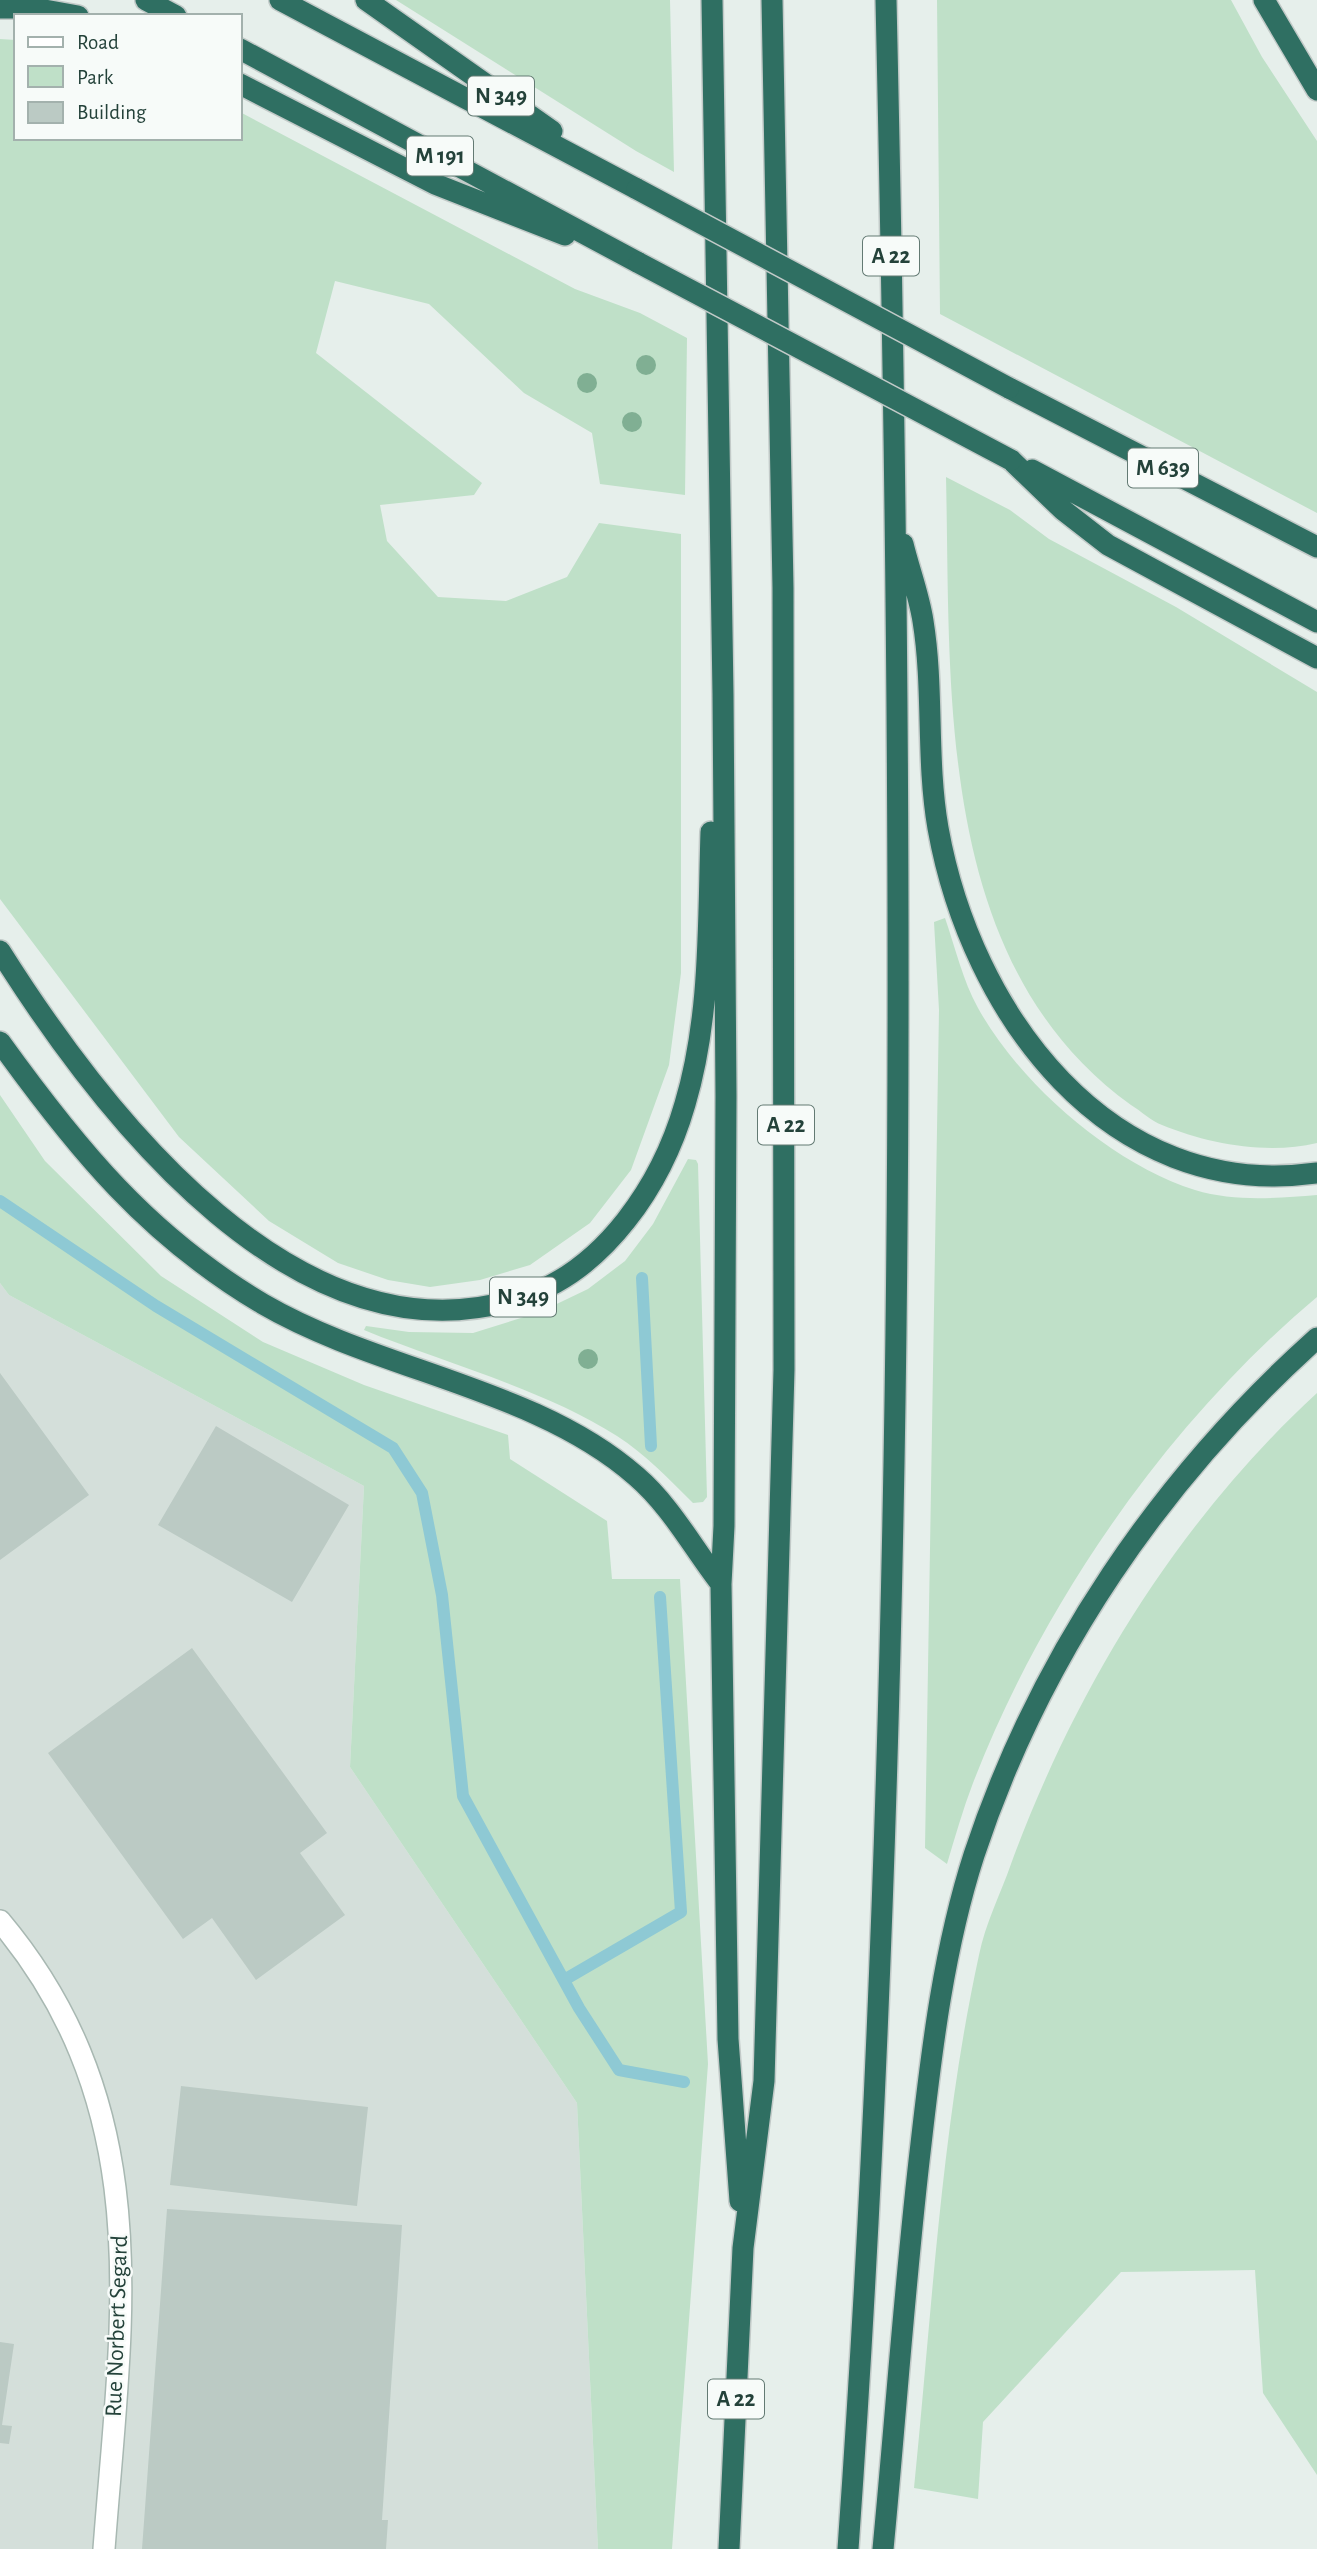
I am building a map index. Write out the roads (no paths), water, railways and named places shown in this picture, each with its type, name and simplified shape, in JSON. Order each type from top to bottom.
[{"type":"highway","points":[[146,0],[172,14]]},
{"type":"highway","name":"M 191","points":[[280,0],[1009,388]]},
{"type":"highway","name":"N 349","points":[[366,0],[637,189]]},
{"type":"highway","points":[[711,0],[723,694],[726,1110],[724,1526],[721,1584],[728,2039],[743,2248]]},
{"type":"highway","name":"A 22","points":[[729,2549],[743,2248],[764,2081],[785,1370],[783,587],[772,0]]},
{"type":"highway","name":"A 22","points":[[848,2549],[871,2191],[887,1731],[897,1159],[894,513],[886,0]]},
{"type":"highway","points":[[1264,0],[1317,90]]},
{"type":"highway","points":[[0,8],[33,8],[67,14]]},
{"type":"highway","name":"M 191","points":[[242,51],[1011,460]]},
{"type":"highway","points":[[242,85],[435,184],[639,263]]},
{"type":"highway","name":"M 639","points":[[1009,388],[1317,547]]},
{"type":"highway","points":[[1011,460],[1063,510],[1108,545],[1317,658]]},
{"type":"highway","name":"M 639","points":[[1011,460],[1317,622]]},
{"type":"highway","points":[[894,513],[923,620],[931,769],[942,842],[969,934],[1014,1025],[1053,1074],[1076,1097],[1149,1145],[1203,1167],[1231,1173],[1289,1177],[1317,1173]]},
{"type":"highway","name":"N 349","points":[[0,951],[73,1056],[186,1186],[247,1238],[299,1272],[346,1293],[388,1306],[439,1312],[498,1305],[544,1290],[581,1267],[635,1208],[660,1165],[685,1107],[699,1049],[704,998],[712,799],[723,694]]},
{"type":"highway","points":[[0,1042],[46,1105],[130,1203],[213,1273],[266,1306],[334,1338],[543,1419],[598,1448],[636,1475],[668,1508],[687,1540],[721,1584]]},
{"type":"highway","points":[[883,2549],[929,2074],[944,1978],[974,1857],[1005,1774],[1044,1689],[1127,1550],[1190,1467],[1248,1404],[1317,1338]]},
{"type":"street","name":"Rue Norbert Segard","points":[[0,1921],[39,1971],[75,2036],[100,2109],[116,2180],[123,2296],[104,2549]]},
{"type":"waterway","points":[[0,1201],[156,1306],[393,1448],[422,1493],[442,1595],[463,1796],[579,2008],[619,2070],[684,2082]]},
{"type":"waterway","points":[[642,1278],[651,1446]]},
{"type":"waterway","points":[[564,1980],[681,1912],[660,1597]]}]
